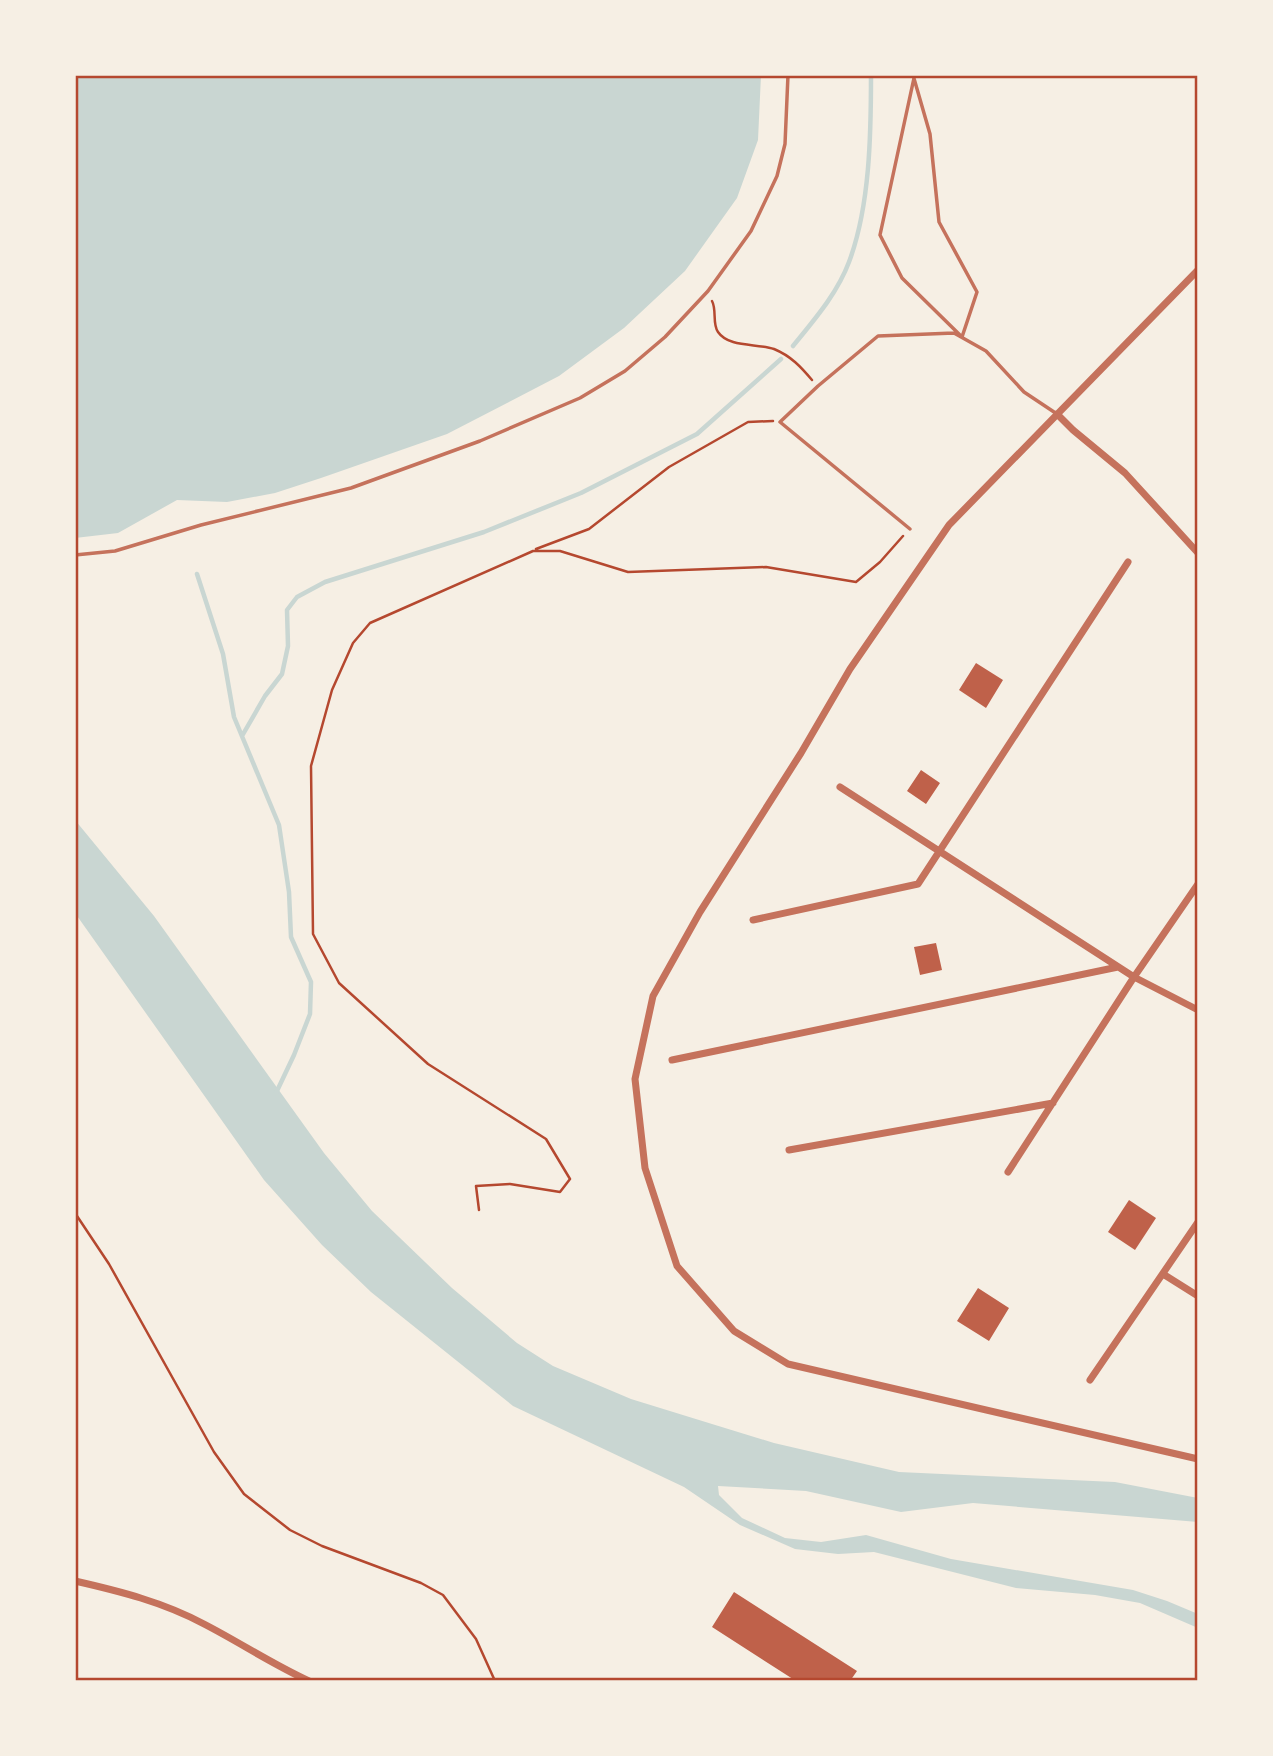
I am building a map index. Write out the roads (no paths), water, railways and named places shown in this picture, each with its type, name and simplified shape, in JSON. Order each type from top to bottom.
[{"type":"street","points":[[1198,270],[949,525],[850,669],[801,753],[700,912],[653,996],[635,1079],[645,1167],[677,1266],[734,1331],[788,1364],[1198,1460]]},
{"type":"street","points":[[1057,414],[1125,473],[1198,553]]},
{"type":"street","points":[[753,920],[918,884],[1128,562]]},
{"type":"street","points":[[840,787],[1134,977],[1198,1010]]},
{"type":"street","points":[[1008,1172],[1134,977],[1198,884]]},
{"type":"street","points":[[672,1060],[1118,967]]},
{"type":"street","points":[[789,1150],[1053,1103]]},
{"type":"street","points":[[1090,1380],[1198,1222]]},
{"type":"street","points":[[1163,1274],[1198,1297]]},
{"type":"street","points":[[75,1581],[132,1594],[202,1623],[309,1681]]},
{"type":"lane","points":[[75,555],[115,551],[201,525],[351,488],[492,436],[580,398],[625,371],[665,337],[708,291],[751,231],[777,176],[785,144],[788,75]]},
{"type":"lane","points":[[913,77],[930,134],[939,222],[977,292],[962,337]]},
{"type":"lane","points":[[913,77],[880,235],[902,278],[962,337]]},
{"type":"lane","points":[[911,529],[779,422],[878,336],[954,333],[986,351],[1024,392],[1057,414]]},
{"type":"waterway","points":[[793,346],[838,285],[856,240],[868,170],[871,75]]},
{"type":"waterway","points":[[242,736],[265,696],[282,674],[288,646],[287,610],[297,597],[325,582],[484,532],[581,493],[697,434],[781,359]]},
{"type":"waterway","points":[[197,574],[223,654],[234,717],[279,825],[289,892],[291,937],[311,982],[310,1014],[276,1093]]}]
